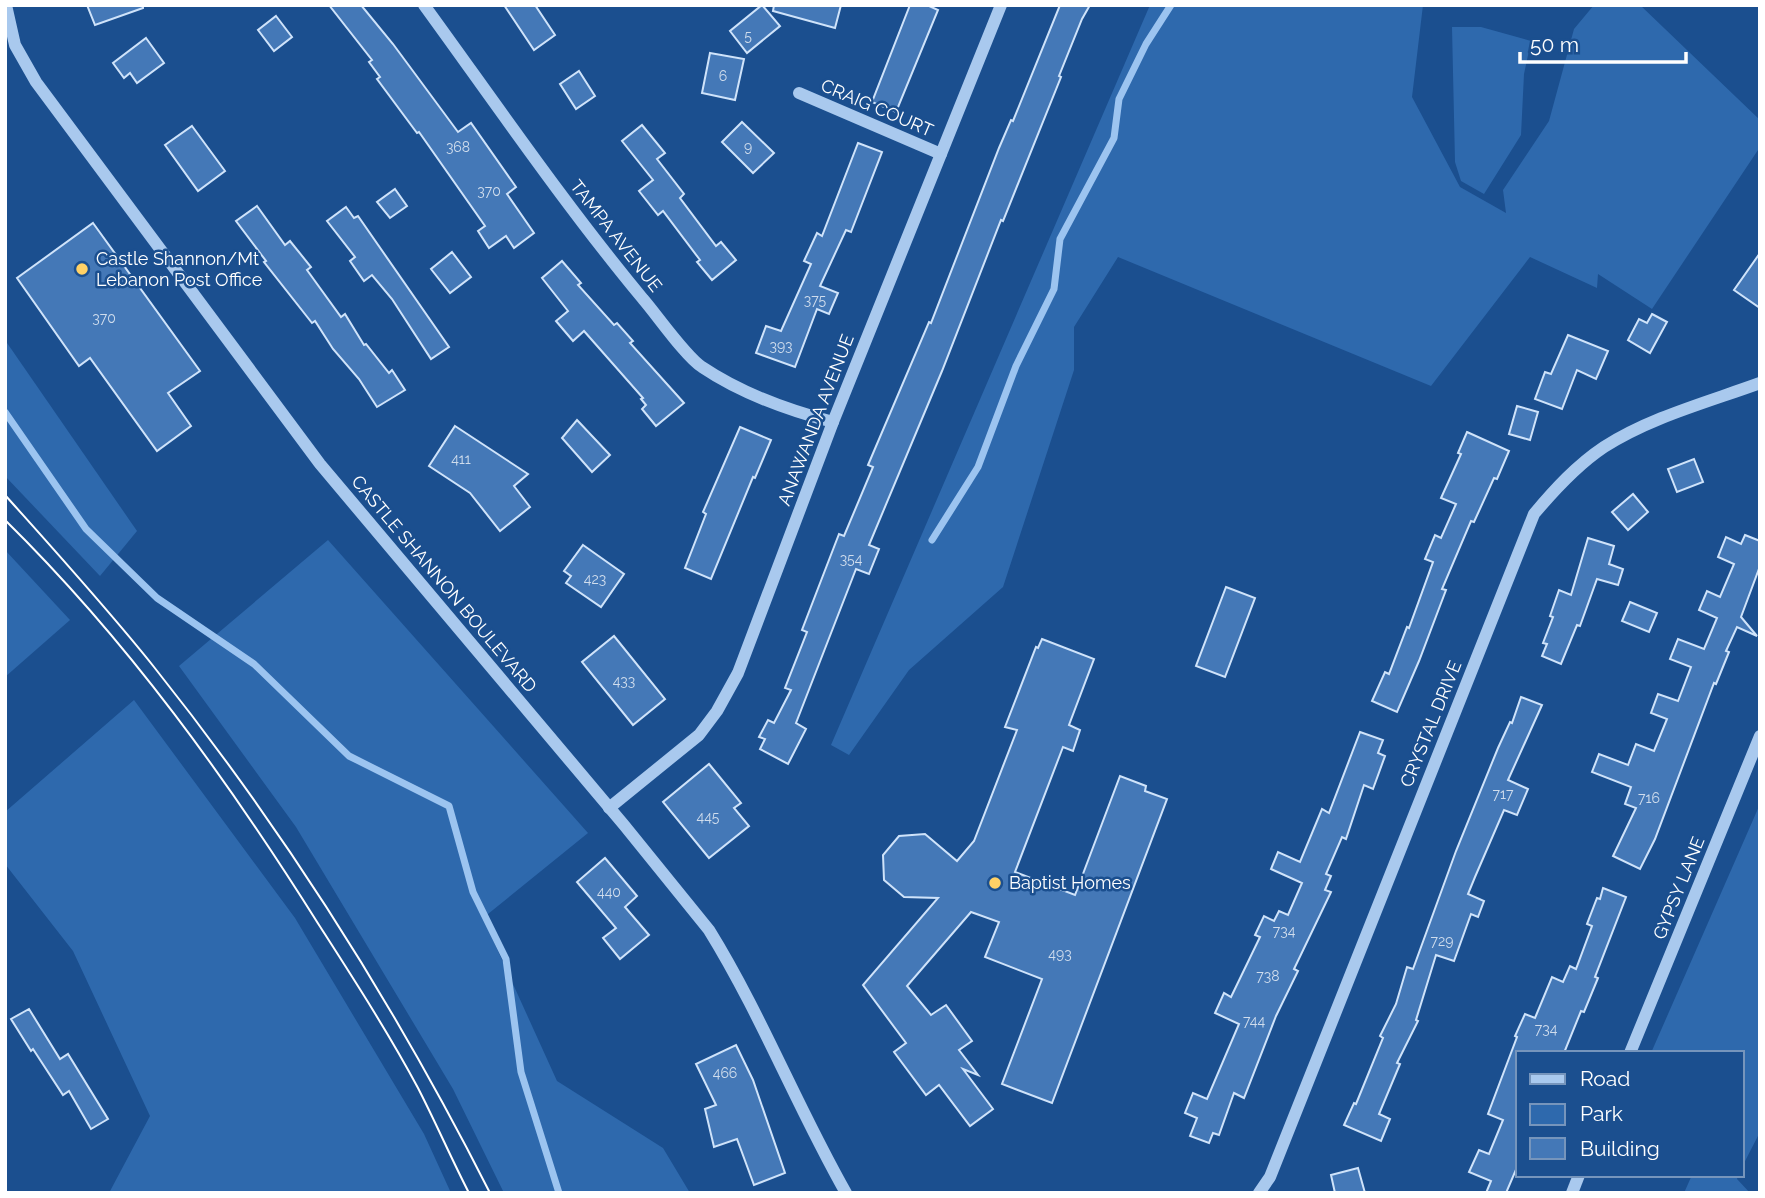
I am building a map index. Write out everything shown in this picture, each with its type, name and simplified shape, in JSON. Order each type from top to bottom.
[{"type":"street","name":"CASTLE SHANNON BOULEVARD","points":[[6,5],[15,45],[36,82],[308,447],[684,897],[723,953],[804,1116],[846,1193]]},
{"type":"street","name":"TAMPA AVENUE","points":[[424,5],[621,273],[699,366],[755,396],[792,411],[833,422]]},
{"type":"street","name":"ANAWANDA AVENUE","points":[[609,808],[689,745],[717,711],[738,673],[833,422],[1001,5]]},
{"type":"street","name":"CRAIG COURT","points":[[799,93],[941,154]]},
{"type":"street","name":"CRYSTAL DRIVE","points":[[1259,1193],[1270,1177],[1534,514],[1563,480],[1604,447],[1649,424],[1760,383]]},
{"type":"street","name":"GYPSY LANE","points":[[1631,1051],[1760,736]]},
{"type":"green space","points":[[1150,5],[1423,5],[1412,97],[1460,187],[1506,213],[1503,190],[1549,121],[1574,29],[1594,5],[1640,5],[1760,120],[1760,147],[1652,309],[1598,274],[1597,288],[1530,257],[1431,386],[1118,257],[1074,327],[1074,370],[1003,587],[909,670],[849,755],[831,745]]},
{"type":"green space","points":[[1452,27],[1481,27],[1531,41],[1524,74],[1521,135],[1484,194],[1461,181],[1455,162]]},
{"type":"green space","points":[[5,340],[137,531],[100,576],[5,476]]},
{"type":"green space","points":[[328,540],[588,833],[483,918],[557,1081],[663,1148],[690,1193],[504,1193],[453,1089],[296,827],[179,666]]},
{"type":"green space","points":[[5,550],[70,620],[5,677]]},
{"type":"green space","points":[[134,700],[295,918],[424,1134],[451,1193],[109,1193],[150,1116],[73,951],[5,864],[5,812]]},
{"type":"green space","points":[[1760,804],[1760,1132],[1744,1163],[1744,1051],[1652,1051]]},
{"type":"green space","points":[[1691,1177],[1738,1177],[1750,1193],[1684,1193]]},
{"type":"building","points":[[87,5],[143,5],[143,8],[95,25]]},
{"type":"building","points":[[329,5],[361,5],[458,132],[471,123],[516,187],[507,194],[534,233],[514,248],[506,236],[489,248],[478,231],[485,226],[419,132],[417,133],[377,79],[380,77],[369,62],[372,60]]},
{"type":"building","points":[[504,5],[535,5],[555,35],[534,50]]},
{"type":"building","points":[[762,5],[780,26],[747,53],[730,31]]},
{"type":"building","points":[[774,5],[841,5],[835,28],[773,11]]},
{"type":"building","points":[[910,5],[927,5],[938,10],[896,112],[872,102]]},
{"type":"building","points":[[1060,5],[1090,5],[1082,19],[1003,221],[1001,220],[942,371],[869,545],[879,549],[869,574],[856,569],[796,723],[806,729],[788,764],[760,749],[765,739],[759,737],[768,720],[774,723],[791,690],[785,688],[807,632],[802,630],[839,534],[844,536],[873,467],[868,465],[929,322],[931,323],[999,148],[1011,120],[1013,121]]},
{"type":"building","points":[[276,16],[292,37],[274,51],[258,30]]},
{"type":"building","points":[[146,38],[164,63],[137,83],[130,73],[124,78],[113,63]]},
{"type":"building","points":[[710,53],[744,59],[735,100],[702,93]]},
{"type":"building","points":[[579,71],[595,96],[576,109],[560,84]]},
{"type":"building","points":[[742,122],[774,153],[753,173],[722,142]]},
{"type":"building","points":[[642,125],[665,153],[657,159],[684,194],[680,198],[716,246],[721,242],[736,260],[712,280],[663,211],[658,215],[639,191],[653,180],[622,141]]},
{"type":"building","points":[[192,126],[225,171],[198,191],[165,145]]},
{"type":"building","points":[[858,143],[882,152],[851,232],[846,230],[820,286],[838,293],[829,314],[817,309],[795,367],[756,353],[766,326],[781,331],[811,264],[804,261],[817,233],[822,236]]},
{"type":"building","points":[[395,189],[407,206],[390,218],[377,202]]},
{"type":"building","points":[[257,206],[285,245],[290,241],[311,267],[307,270],[341,317],[345,314],[364,345],[366,344],[389,373],[392,370],[405,390],[377,407],[359,379],[333,349],[315,321],[312,323],[264,262],[266,261],[236,221]]},
{"type":"building","points":[[346,207],[354,218],[358,216],[449,347],[431,359],[392,299],[372,275],[364,281],[350,261],[355,257],[327,221]]},
{"type":"building","points":[[93,223],[200,371],[168,393],[191,426],[157,451],[90,358],[79,366],[17,278]]},
{"type":"building","points":[[452,252],[471,277],[450,293],[431,269]]},
{"type":"building","points":[[1760,253],[1760,308],[1734,290]]},
{"type":"building","points":[[562,261],[581,283],[578,285],[614,325],[617,323],[633,341],[630,343],[684,403],[656,426],[642,409],[646,405],[641,399],[643,398],[584,331],[573,341],[556,321],[568,311],[542,278]]},
{"type":"building","points":[[1652,314],[1667,322],[1650,353],[1628,340],[1639,319],[1647,323]]},
{"type":"building","points":[[1568,335],[1608,351],[1596,379],[1577,370],[1562,409],[1535,399],[1545,372],[1551,374]]},
{"type":"building","points":[[1517,406],[1538,412],[1530,440],[1509,434]]},
{"type":"building","points":[[577,420],[610,455],[592,472],[562,438]]},
{"type":"building","points":[[455,426],[528,474],[514,486],[530,507],[500,531],[470,493],[429,466]]},
{"type":"building","points":[[740,427],[771,440],[711,579],[685,568],[706,514],[703,512]]},
{"type":"building","points":[[1467,432],[1509,451],[1474,522],[1471,521],[1442,589],[1446,590],[1397,712],[1372,701],[1385,672],[1389,674],[1407,627],[1409,628],[1433,562],[1425,559],[1435,535],[1441,538],[1456,504],[1441,498],[1461,454],[1458,453]]},
{"type":"building","points":[[1694,459],[1703,482],[1677,492],[1668,469]]},
{"type":"building","points":[[1633,494],[1648,512],[1628,530],[1612,512]]},
{"type":"building","points":[[1745,535],[1760,541],[1760,566],[1741,617],[1757,636],[1737,627],[1655,839],[1640,869],[1613,856],[1636,808],[1625,804],[1631,787],[1592,772],[1599,754],[1628,765],[1636,744],[1654,751],[1667,719],[1651,713],[1658,694],[1678,701],[1691,667],[1670,659],[1678,639],[1704,649],[1717,618],[1699,610],[1707,591],[1720,597],[1734,564],[1718,557],[1726,537],[1741,544]]},
{"type":"building","points":[[1588,538],[1614,546],[1609,564],[1623,569],[1618,585],[1597,579],[1580,626],[1577,625],[1561,664],[1542,656],[1547,644],[1543,643],[1559,590],[1571,595]]},
{"type":"building","points":[[583,545],[624,574],[601,607],[566,583],[571,576],[564,571]]},
{"type":"building","points":[[1226,587],[1255,598],[1225,677],[1196,666]]},
{"type":"building","points":[[1630,602],[1657,613],[1649,632],[1622,621]]},
{"type":"building","points":[[614,636],[665,699],[633,725],[582,662]]},
{"type":"building","name":"Baptist Homes","points":[[1042,639],[1094,659],[1069,725],[1080,730],[1073,751],[1063,747],[1015,872],[1075,895],[1120,776],[1146,786],[1145,791],[1167,799],[1052,1103],[1002,1084],[1042,979],[985,957],[999,922],[971,912],[907,986],[931,1015],[946,1005],[972,1041],[959,1050],[978,1075],[963,1069],[993,1109],[970,1126],[939,1085],[926,1095],[894,1052],[906,1043],[863,985],[938,898],[904,897],[884,880],[883,855],[899,836],[925,834],[957,861],[974,841],[1017,730],[1005,727],[1036,647],[1038,648]]},
{"type":"building","points":[[1521,697],[1542,705],[1508,780],[1528,789],[1517,815],[1504,810],[1475,877],[1468,894],[1484,901],[1478,917],[1471,914],[1454,961],[1436,955],[1416,1020],[1418,1021],[1397,1063],[1400,1064],[1379,1114],[1390,1119],[1381,1141],[1344,1125],[1354,1103],[1356,1104],[1383,1038],[1380,1036],[1396,1004],[1407,967],[1413,969],[1456,851]]},
{"type":"building","points":[[1360,732],[1383,740],[1378,753],[1385,756],[1373,789],[1364,785],[1346,839],[1342,837],[1326,874],[1331,876],[1325,890],[1331,892],[1294,969],[1298,971],[1276,1016],[1244,1098],[1234,1093],[1219,1135],[1213,1133],[1209,1143],[1190,1136],[1197,1118],[1185,1113],[1193,1093],[1207,1099],[1239,1024],[1215,1013],[1224,993],[1231,997],[1260,937],[1255,935],[1264,916],[1274,921],[1279,911],[1288,915],[1302,883],[1271,869],[1278,852],[1300,862],[1322,809],[1329,813]]},
{"type":"building","points":[[709,764],[741,803],[734,808],[749,826],[709,858],[663,802]]},
{"type":"building","points":[[605,858],[637,896],[625,907],[649,935],[620,959],[603,938],[616,928],[577,882]]},
{"type":"building","points":[[1603,888],[1626,897],[1595,977],[1598,978],[1565,1051],[1516,1051],[1516,1170],[1506,1193],[1486,1193],[1491,1181],[1469,1172],[1479,1150],[1489,1154],[1503,1120],[1488,1114],[1517,1037],[1515,1036],[1525,1014],[1535,1018],[1552,977],[1563,982],[1570,966],[1576,969],[1592,926],[1587,924],[1597,898],[1600,899]]},
{"type":"building","points":[[29,1009],[60,1059],[68,1054],[108,1119],[91,1129],[69,1091],[63,1095],[33,1049],[31,1051],[11,1019]]},
{"type":"building","points":[[736,1045],[753,1080],[785,1173],[754,1185],[737,1139],[714,1147],[705,1109],[716,1105],[696,1064]]},
{"type":"building","points":[[1358,1168],[1365,1193],[1335,1193],[1331,1175]]},
{"type":"waterway","points":[[932,540],[978,467],[1016,366],[1054,289],[1060,239],[1114,138],[1119,99],[1146,44],[1171,5]]},
{"type":"waterway","points":[[5,412],[86,529],[157,598],[254,664],[349,756],[449,806],[473,892],[506,959],[521,1072],[559,1193]]},
{"type":"tram line","points":[[5,495],[136,645],[202,729],[293,856],[377,988],[490,1193]]},
{"type":"tram line","points":[[5,520],[50,566],[134,663],[174,713],[249,817],[395,1046],[469,1193]]},
{"type":"place","name":"Castle Shannon/Mt Lebanon Post Office","points":[[82,269]]},
{"type":"place","name":"Baptist Homes","points":[[995,883]]}]
